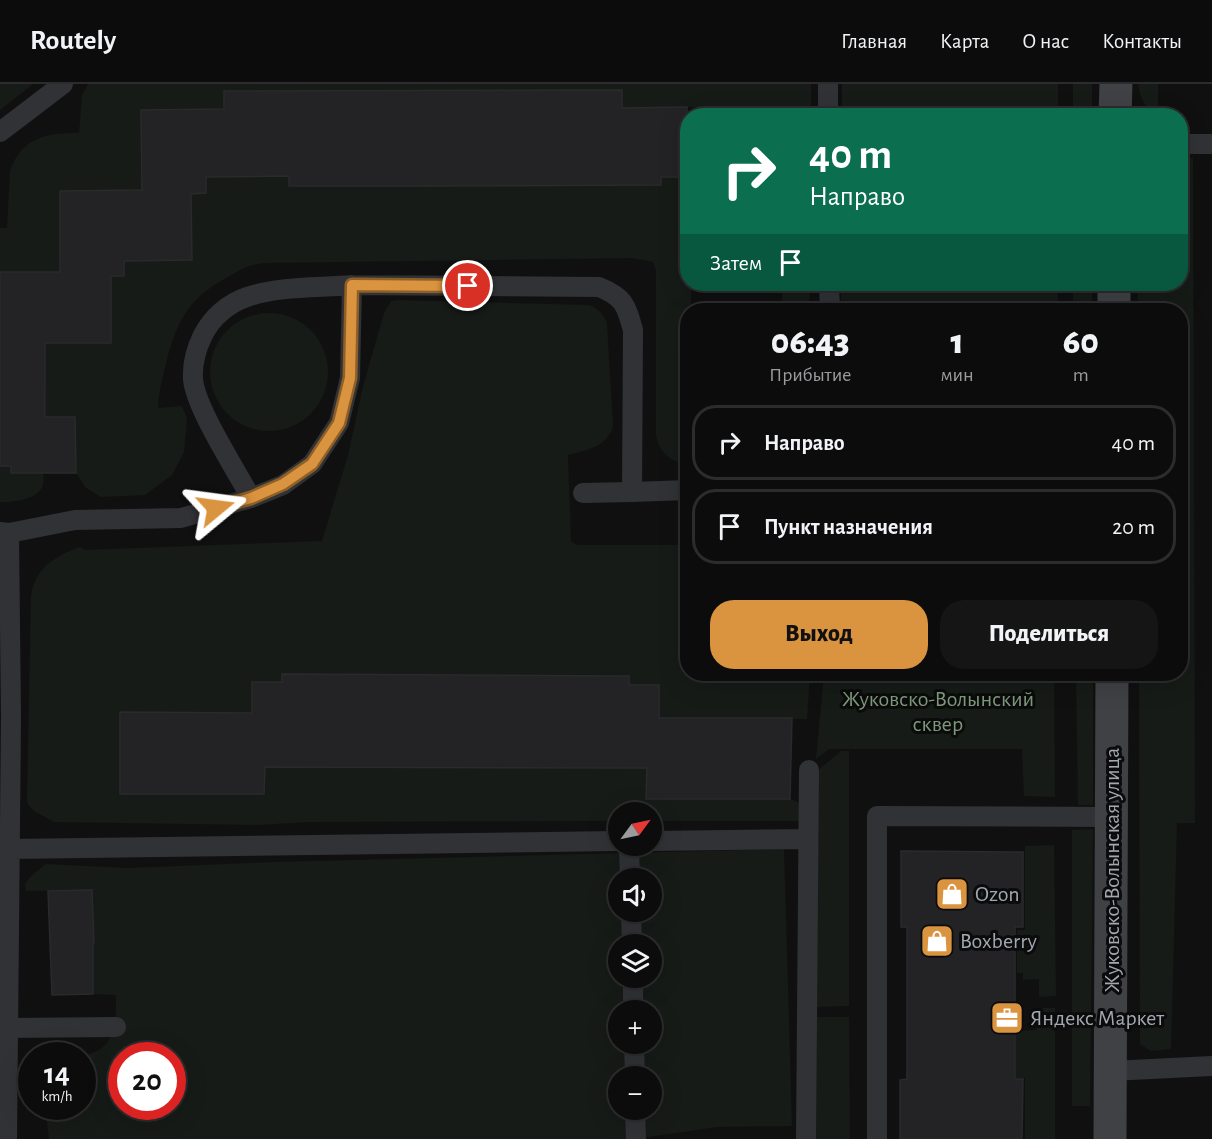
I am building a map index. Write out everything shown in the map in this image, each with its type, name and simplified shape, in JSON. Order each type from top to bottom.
[{"type":"main road","points":[[1115,108],[1116,84]]},
{"type":"main road","name":"Жуковско-Волынская улица","points":[[1110,1139],[1112,681]]},
{"type":"lane","points":[[0,132],[63,84]]},
{"type":"lane","points":[[828,84],[828,108]]},
{"type":"lane","points":[[1188,144],[1212,144]]},
{"type":"lane","points":[[251,498],[201,405],[193,380],[195,352],[207,327],[225,308],[248,297],[277,291],[352,285],[599,287],[616,294],[628,309],[633,330],[632,492]]},
{"type":"lane","points":[[7,1139],[9,849],[5,718],[4,533],[75,520],[181,518],[251,498],[283,484],[312,464],[339,423],[350,378],[352,285]]},
{"type":"lane","points":[[583,493],[680,490]]},
{"type":"lane","points":[[806,1139],[809,770]]},
{"type":"lane","points":[[877,1139],[877,816],[1112,817]]},
{"type":"lane","points":[[662,841],[808,839]]},
{"type":"lane","points":[[9,849],[608,841]]},
{"type":"lane","points":[[8,1028],[116,1028]]},
{"type":"lane","points":[[1111,1071],[1212,1066]]},
{"type":"lane","points":[[635,1120],[636,1139]]},
{"type":"green space","points":[[0,84],[33,84],[0,110]]},
{"type":"green space","points":[[88,84],[811,84],[811,108],[622,108],[622,90],[224,91],[224,109],[142,110],[142,190],[60,191],[60,272],[0,272],[0,228],[7,228],[10,171],[15,159],[21,150],[37,139],[57,134],[79,133],[82,95]]},
{"type":"green space","points":[[842,84],[1058,84],[1058,108],[842,108]]},
{"type":"green space","points":[[1073,84],[1092,84],[1092,108],[1073,108]]},
{"type":"green space","points":[[1138,84],[1158,84],[1158,108],[1148,108],[1140,94]]},
{"type":"green space","points":[[1188,158],[1193,158],[1195,823],[1177,823],[1171,1049],[1151,1051],[1140,1044],[1139,681],[1188,681],[1188,303],[1138,303],[1138,291],[1188,291]]},
{"type":"green space","points":[[206,167],[223,177],[289,176],[289,186],[660,185],[661,177],[680,177],[680,291],[691,291],[691,303],[680,303],[680,463],[663,452],[656,435],[656,270],[653,262],[632,258],[266,263],[246,267],[214,285],[194,302],[180,323],[166,363],[158,408],[182,406],[187,419],[184,452],[172,475],[145,495],[101,497],[86,488],[76,473],[75,418],[46,417],[45,332],[63,343],[111,343],[111,276],[124,250],[141,261],[192,260],[191,194],[206,193]]},
{"type":"green space","points":[[782,291],[810,291],[809,303],[782,303]]},
{"type":"green space","points":[[841,291],[1058,291],[1058,303],[841,303]]},
{"type":"green space","points":[[1073,291],[1092,291],[1092,303],[1073,303]]},
{"type":"green space","points":[[398,300],[589,305],[601,312],[607,324],[613,426],[601,443],[568,455],[571,541],[577,545],[680,545],[680,681],[810,681],[807,719],[659,718],[659,685],[629,685],[629,675],[283,674],[282,682],[252,682],[252,713],[121,712],[120,793],[264,794],[265,767],[647,768],[646,798],[790,799],[801,807],[801,821],[662,821],[662,802],[608,802],[608,821],[308,822],[258,825],[54,822],[34,811],[28,804],[31,597],[33,587],[42,571],[63,554],[81,547],[84,550],[322,541],[348,455],[363,386],[384,313],[391,301]]},
{"type":"green space","points":[[269,313],[292,318],[311,330],[323,349],[328,372],[323,395],[311,414],[292,426],[269,431],[246,426],[227,414],[215,395],[210,372],[215,349],[227,330],[246,318]]},
{"type":"green space","points":[[0,466],[11,466],[11,473],[43,473],[44,482],[37,494],[31,497],[0,502]]},
{"type":"green space","name":"Жуковско-Волынский сквер","points":[[823,681],[1054,681],[1055,797],[1024,796],[1022,749],[829,749],[816,759]]},
{"type":"green space","points":[[1076,681],[1093,681],[1093,805],[1078,805]]},
{"type":"green space","points":[[841,751],[849,751],[849,1006],[815,1007],[817,771]]},
{"type":"green space","points":[[1093,829],[1090,1106],[1072,1106],[1072,830]]},
{"type":"green space","points":[[1054,845],[1056,996],[1039,997],[1039,979],[1023,980],[1023,973],[1017,973],[1017,930],[1025,930],[1025,846]]},
{"type":"green space","points":[[784,849],[792,1126],[717,1127],[635,1139],[49,1139],[47,1120],[96,1120],[96,1052],[108,1042],[112,1034],[116,1016],[116,995],[93,994],[91,890],[26,891],[25,884],[46,864],[129,868],[608,854],[608,856],[662,856],[662,852]]},
{"type":"green space","points":[[1037,1008],[1055,1008],[1055,1139],[1025,1139],[1025,1078],[1016,1078],[1016,1031],[1037,1030]]},
{"type":"green space","points":[[816,1017],[849,1017],[850,1139],[814,1139]]},
{"type":"building","points":[[622,90],[622,108],[687,107],[680,108],[680,177],[661,177],[661,185],[289,186],[289,176],[206,177],[206,193],[191,194],[192,260],[124,261],[124,276],[111,276],[111,343],[45,343],[45,417],[75,417],[76,473],[11,473],[11,466],[0,466],[0,272],[60,272],[60,191],[142,190],[141,110],[224,109],[224,91]]},
{"type":"building","points":[[282,674],[629,676],[629,685],[659,685],[659,718],[792,718],[790,799],[646,799],[647,768],[265,767],[264,794],[120,794],[120,712],[252,713],[252,682],[282,682]]},
{"type":"building","points":[[901,851],[1023,852],[1023,927],[1015,927],[1015,1079],[1023,1079],[1022,1139],[900,1139],[900,1080],[907,1079],[907,927],[901,927]]},
{"type":"building","points":[[92,890],[93,994],[52,995],[48,891]]},
{"type":"place","name":"Ozon","points":[[952,894]]},
{"type":"place","name":"Boxberry","points":[[937,941]]},
{"type":"place","name":"Яндекс Маркет","points":[[1007,1018]]},
{"type":"route","points":[[216,508],[251,498],[283,484],[312,464],[339,423],[350,378],[352,285],[468,286]]}]
